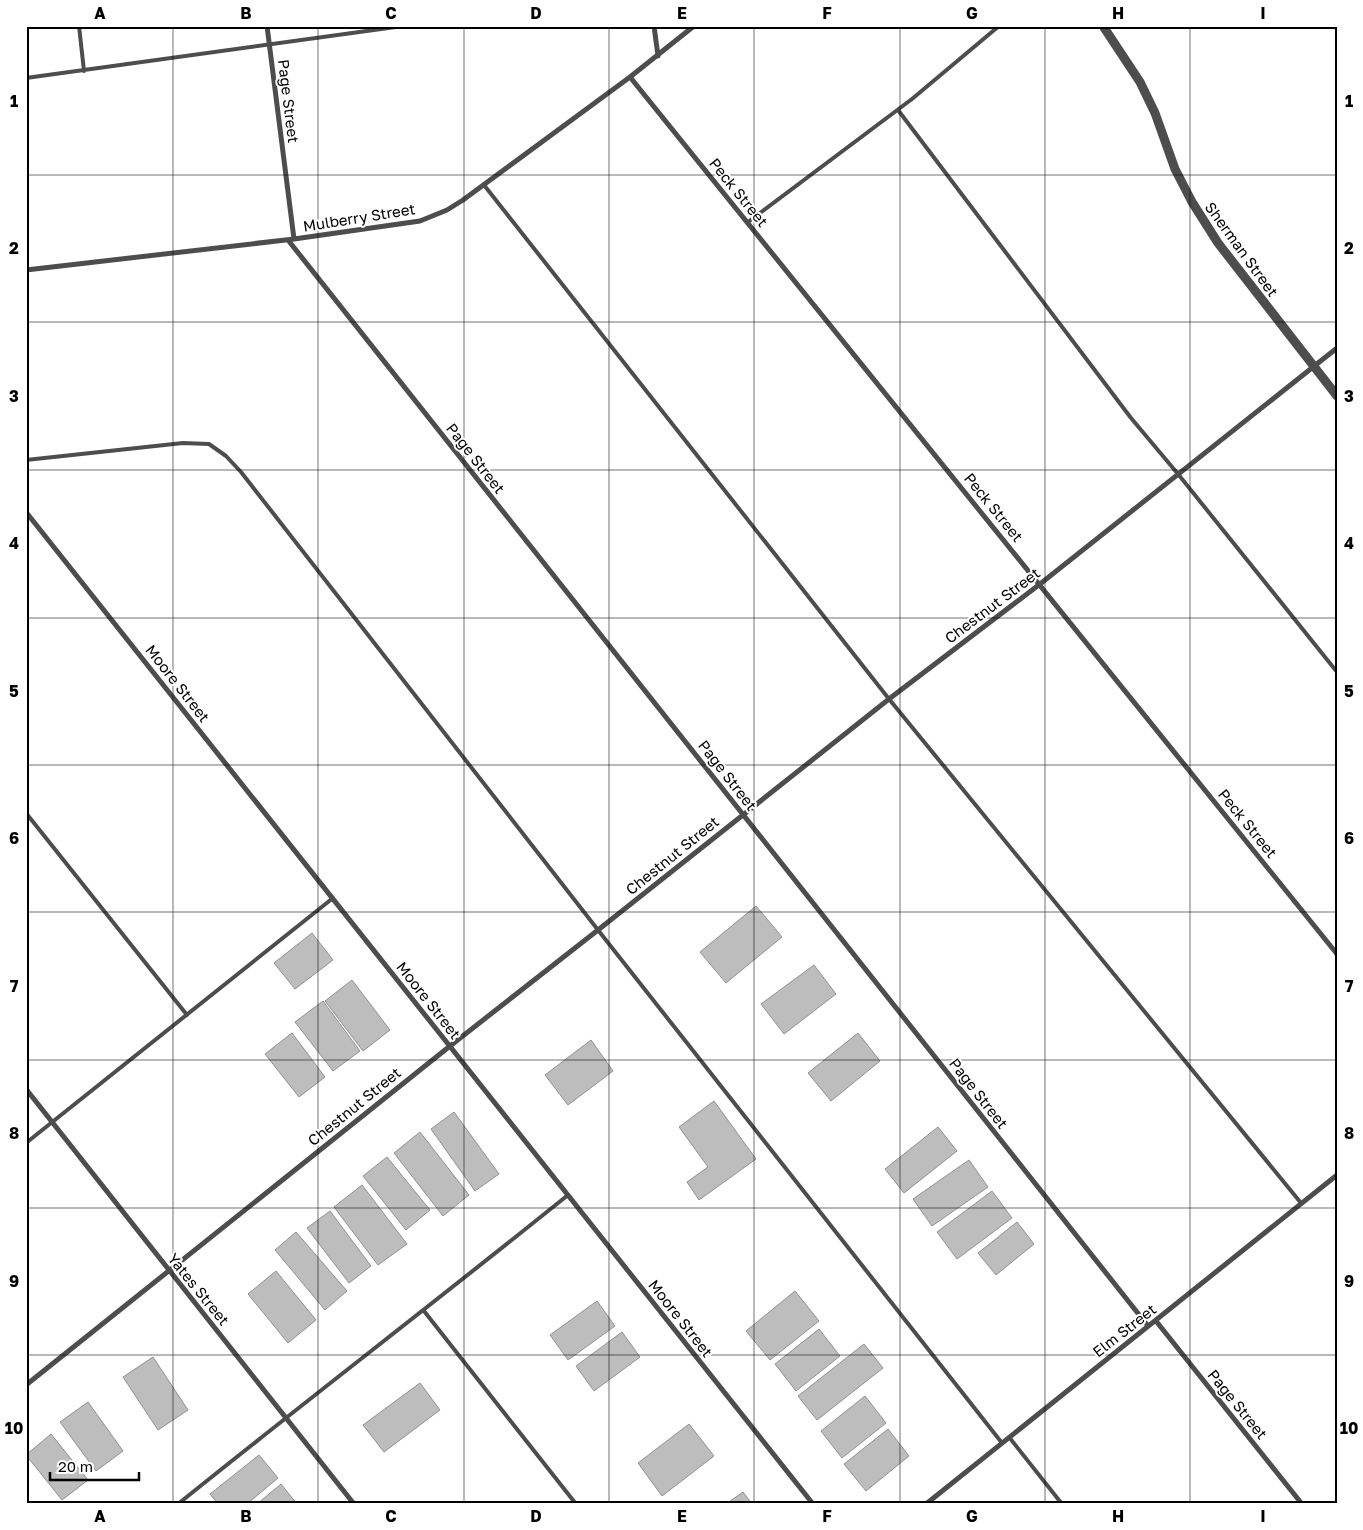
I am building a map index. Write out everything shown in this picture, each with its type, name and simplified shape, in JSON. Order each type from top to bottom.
[{"type":"street","name":"Page Street","points":[[267,26],[294,239]]},
{"type":"street","points":[[654,26],[658,56]]},
{"type":"street","name":"Mulberry Street","points":[[26,270],[288,240],[420,221],[447,210],[484,185],[658,56],[694,26]]},
{"type":"street","name":"Sherman Street","points":[[1103,26],[1140,82],[1155,113],[1175,169],[1192,202],[1213,235],[1337,396]]},
{"type":"street","name":"Peck Street","points":[[630,77],[1337,954]]},
{"type":"street","name":"Page Street","points":[[288,240],[1148,1326]]},
{"type":"street","name":"Chestnut Street","points":[[26,1385],[743,814],[889,699],[1040,584],[1337,348]]},
{"type":"street","name":"Moore Street","points":[[26,512],[813,1504]]},
{"type":"street","name":"Yates Street","points":[[26,1090],[354,1504]]},
{"type":"street","name":"Elm Street","points":[[926,1504],[1337,1175]]},
{"type":"street","name":"Page Street","points":[[1156,1321],[1302,1504]]},
{"type":"lane","points":[[79,26],[84,71]]},
{"type":"lane","points":[[26,78],[403,26]]},
{"type":"lane","points":[[748,222],[898,110],[999,26]]},
{"type":"lane","points":[[898,110],[1131,418],[1337,672]]},
{"type":"lane","points":[[484,185],[889,699],[1301,1203]]},
{"type":"lane","points":[[26,460],[183,443],[209,444],[226,456],[241,472],[598,930],[1002,1443]]},
{"type":"lane","points":[[26,812],[187,1015]]},
{"type":"lane","points":[[26,1142],[333,898]]},
{"type":"lane","points":[[178,1504],[568,1195]]},
{"type":"lane","points":[[424,1311],[576,1504]]},
{"type":"lane","points":[[1008,1437],[1062,1504]]},
{"type":"building","points":[[756,906],[782,937],[726,983],[700,952]]},
{"type":"building","points":[[312,933],[333,960],[295,989],[274,963]]},
{"type":"building","points":[[814,965],[836,994],[784,1034],[761,1004]]},
{"type":"building","points":[[352,980],[390,1030],[363,1051],[325,1001]]},
{"type":"building","points":[[323,1001],[360,1051],[333,1071],[295,1022]]},
{"type":"building","points":[[292,1033],[325,1077],[299,1097],[265,1054]]},
{"type":"building","points":[[858,1033],[880,1061],[831,1101],[808,1073]]},
{"type":"building","points":[[591,1040],[613,1071],[568,1105],[545,1075]]},
{"type":"building","points":[[714,1101],[756,1159],[699,1200],[687,1182],[708,1167],[679,1127]]},
{"type":"building","points":[[454,1112],[499,1174],[475,1191],[431,1129]]},
{"type":"building","points":[[938,1127],[957,1151],[904,1193],[885,1169]]},
{"type":"building","points":[[420,1132],[469,1195],[443,1216],[394,1153]]},
{"type":"building","points":[[387,1157],[430,1210],[406,1230],[363,1176]]},
{"type":"building","points":[[969,1160],[988,1187],[932,1226],[913,1199]]},
{"type":"building","points":[[362,1185],[407,1244],[378,1265],[334,1207]]},
{"type":"building","points":[[992,1191],[1012,1218],[957,1259],[937,1232]]},
{"type":"building","points":[[330,1211],[371,1266],[349,1283],[307,1228]]},
{"type":"building","points":[[1017,1222],[1034,1244],[996,1275],[978,1253]]},
{"type":"building","points":[[296,1232],[347,1291],[325,1310],[275,1250]]},
{"type":"building","points":[[276,1271],[316,1320],[288,1343],[248,1294]]},
{"type":"building","points":[[795,1291],[819,1321],[770,1360],[746,1331]]},
{"type":"building","points":[[597,1301],[615,1326],[568,1360],[550,1335]]},
{"type":"building","points":[[819,1329],[840,1356],[796,1391],[775,1364]]},
{"type":"building","points":[[622,1332],[640,1357],[594,1391],[576,1366]]},
{"type":"building","points":[[864,1344],[883,1368],[817,1420],[798,1396]]},
{"type":"building","points":[[153,1357],[188,1410],[158,1430],[123,1377]]},
{"type":"building","points":[[420,1383],[440,1410],[384,1452],[363,1425]]},
{"type":"building","points":[[865,1396],[886,1423],[842,1458],[821,1431]]},
{"type":"building","points":[[88,1402],[123,1451],[96,1471],[60,1422]]},
{"type":"building","points":[[689,1424],[714,1456],[662,1496],[638,1463]]},
{"type":"building","points":[[888,1429],[909,1456],[866,1491],[844,1464]]},
{"type":"building","points":[[51,1434],[88,1480],[62,1500],[26,1455]]},
{"type":"building","points":[[259,1455],[278,1478],[247,1504],[218,1504],[210,1494]]},
{"type":"building","points":[[281,1484],[297,1504],[257,1504]]},
{"type":"building","points":[[743,1492],[752,1504],[726,1504]]}]
